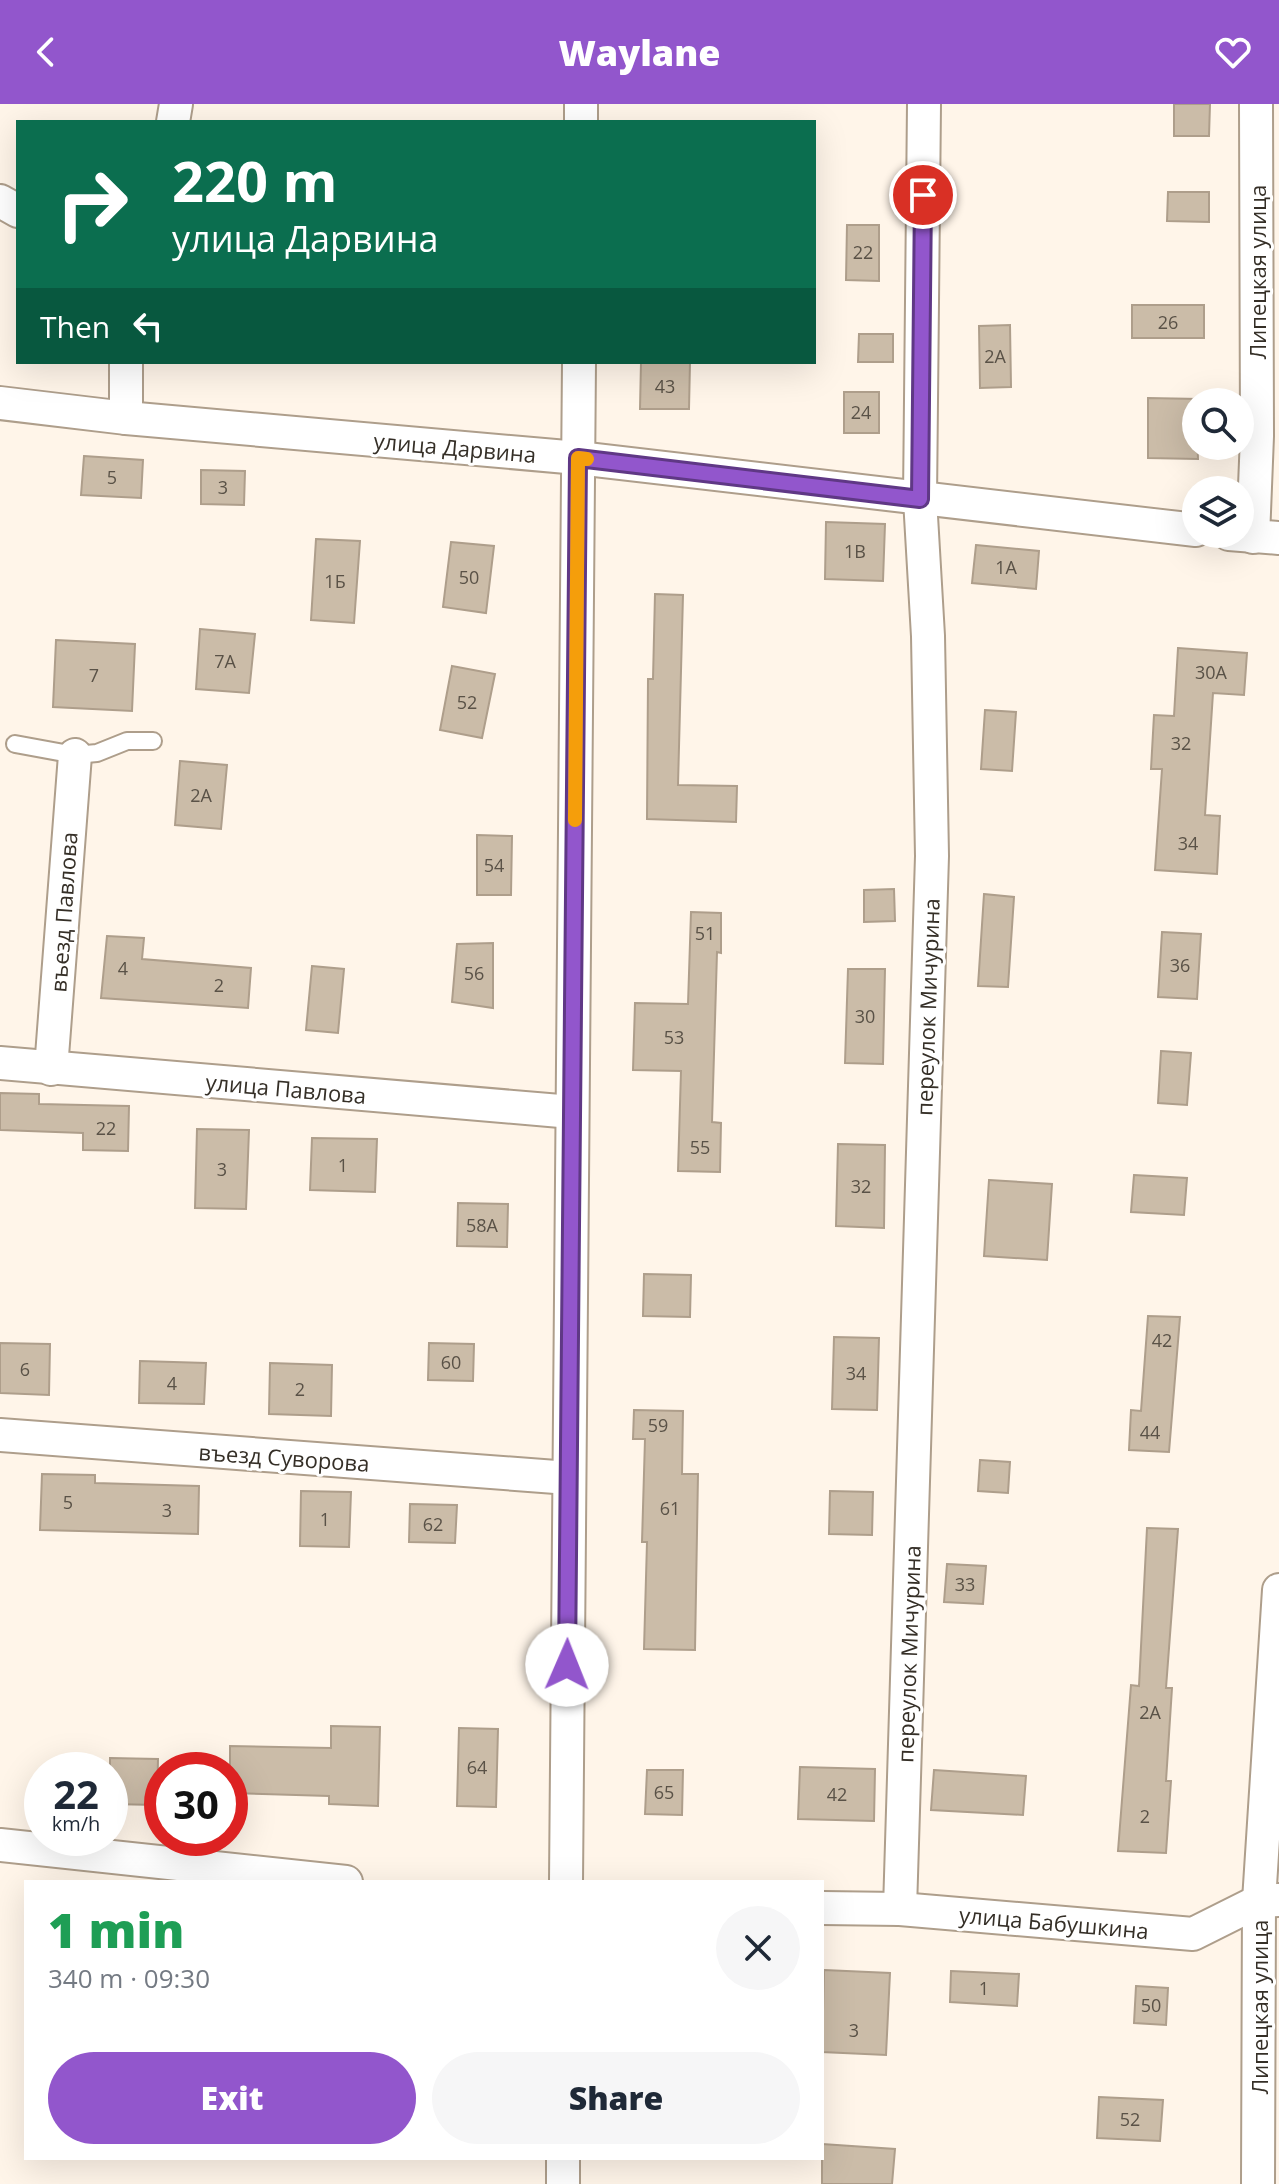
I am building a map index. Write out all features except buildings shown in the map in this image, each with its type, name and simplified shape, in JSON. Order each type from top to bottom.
[{"type":"street","name":"переулок Мичурина","points":[[900,1909],[932,856],[928,636],[920,499],[924,104]]},
{"type":"street","name":"Липецкая улица","points":[[1254,536],[1268,437],[1268,276],[1256,104]]},
{"type":"street","points":[[126,364],[126,418]]},
{"type":"street","points":[[566,1880],[579,364]]},
{"type":"street","name":"улица Дарвина","points":[[0,403],[126,418],[578,458],[1182,528]]},
{"type":"street","name":"въезд Павлова","points":[[51,1069],[75,755]]},
{"type":"street","name":"улица Павлова","points":[[0,1063],[572,1112]]},
{"type":"street","name":"въезд Суворова","points":[[0,1435],[569,1478]]},
{"type":"street","name":"Липецкая улица","points":[[1258,2184],[1279,1590]]},
{"type":"street","points":[[0,1845],[327,1880]]},
{"type":"street","name":"улица Бабушкина","points":[[824,1908],[900,1909],[1193,1934],[1269,1900]]},
{"type":"street","points":[[563,2160],[563,2184]]},
{"type":"lane","points":[[15,744],[75,755],[97,753],[127,741],[153,741]]},
{"type":"slow traffic","points":[[575,820],[578,458],[587,459]]},
{"type":"route","points":[[567,1665],[578,458],[920,499],[923,195]]}]
